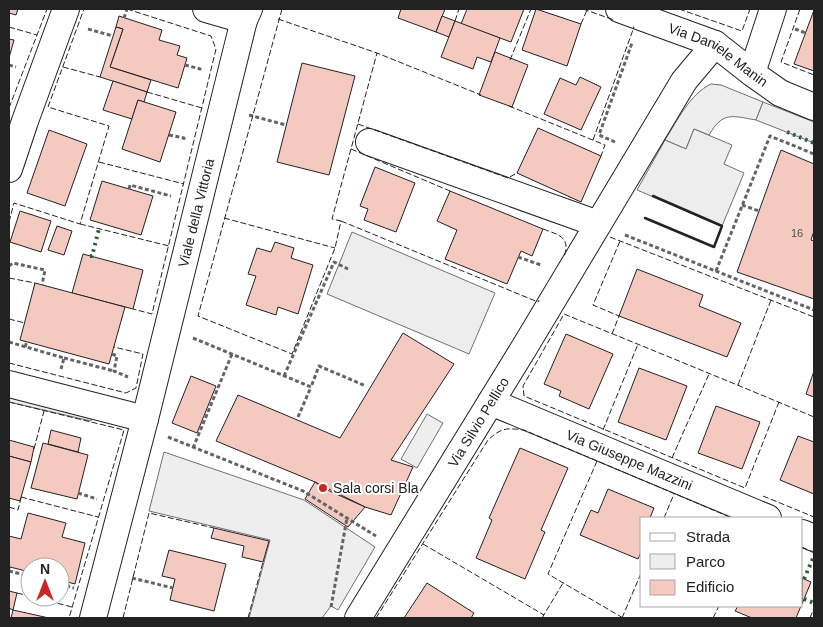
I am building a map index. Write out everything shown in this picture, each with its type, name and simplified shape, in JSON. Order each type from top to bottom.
[{"type":"street","points":[[9,169],[15,131],[66,9]]},
{"type":"street","points":[[206,9],[247,14]]},
{"type":"street","name":"Via Daniele Manin","points":[[619,9],[715,44],[780,93],[814,107]]},
{"type":"street","points":[[752,73],[773,9]]},
{"type":"street","name":"Viale della Vittoria","points":[[93,618],[146,419],[247,14]]},
{"type":"street","name":"Via Silvio Pellico","points":[[358,618],[491,402],[684,81],[715,44]]},
{"type":"street","points":[[369,142],[598,224]]},
{"type":"street","points":[[9,384],[146,419]]},
{"type":"street","name":"Via Giuseppe Mazzini","points":[[491,402],[766,517]]},
{"type":"path","points":[[124,18],[127,9]]},
{"type":"path","points":[[87,28],[113,36]]},
{"type":"path","points":[[635,34],[599,136],[642,152]]},
{"type":"path","points":[[185,65],[211,72]]},
{"type":"path","points":[[248,115],[286,125]]},
{"type":"path","points":[[716,271],[770,136],[814,154]]},
{"type":"path","points":[[609,149],[613,141]]},
{"type":"path","points":[[129,189],[130,185],[172,196]]},
{"type":"path","points":[[742,205],[759,212]]},
{"type":"path","points":[[598,224],[814,310]]},
{"type":"path","points":[[518,257],[549,268]]},
{"type":"path","points":[[284,376],[334,262],[348,268]]},
{"type":"path","points":[[9,266],[13,263],[45,270],[42,285]]},
{"type":"path","points":[[190,336],[311,387]]},
{"type":"path","points":[[9,342],[114,371],[129,378]]},
{"type":"path","points":[[25,347],[26,342]]},
{"type":"path","points":[[112,354],[117,356],[114,371]]},
{"type":"path","points":[[193,448],[232,354]]},
{"type":"path","points":[[54,395],[64,358]]},
{"type":"path","points":[[298,417],[319,366],[366,386]]},
{"type":"path","points":[[165,436],[303,491],[382,540]]},
{"type":"path","points":[[78,493],[103,501]]},
{"type":"path","points":[[331,607],[347,518]]},
{"type":"path","points":[[129,577],[173,588]]},
{"type":"green space","points":[[711,84],[721,85],[763,102],[756,120],[729,117],[719,122],[709,135],[694,129],[686,149],[665,140],[690,101],[703,88]]},
{"type":"green space","points":[[427,414],[443,423],[417,468],[401,459]]},
{"type":"green space","points":[[164,452],[304,500],[375,547],[338,610],[331,606],[322,618],[249,618],[270,540],[149,511]]},
{"type":"shaded area","points":[[763,102],[814,122],[814,143],[756,120]]},
{"type":"shaded area","points":[[694,129],[732,145],[724,164],[744,173],[722,226],[637,190],[665,140],[686,149]]},
{"type":"shaded area","points":[[352,232],[495,293],[469,354],[327,294]]},
{"type":"shaded area","points":[[9,393],[93,412],[91,421],[9,402]]},
{"type":"building","points":[[9,9],[18,9],[16,15],[9,13]]},
{"type":"building","points":[[401,9],[445,9],[436,32],[398,18]]},
{"type":"building","points":[[467,9],[524,9],[511,42],[461,24]]},
{"type":"building","points":[[536,9],[581,24],[567,66],[522,50]]},
{"type":"building","points":[[814,10],[814,71],[794,64]]},
{"type":"building","points":[[119,16],[162,30],[159,40],[180,46],[177,55],[187,58],[178,88],[110,67],[123,29],[116,27]]},
{"type":"building","points":[[442,16],[455,21],[449,37],[436,32]]},
{"type":"building","points":[[455,21],[500,38],[491,62],[477,57],[473,69],[441,57]]},
{"type":"building","points":[[116,27],[123,29],[110,67],[151,80],[147,92],[100,77]]},
{"type":"building","points":[[9,39],[14,40],[9,58]]},
{"type":"building","points":[[495,52],[528,65],[512,107],[479,95]]},
{"type":"building","points":[[302,63],[355,76],[329,175],[277,162]]},
{"type":"building","points":[[580,77],[601,87],[581,130],[544,114],[560,78],[576,85]]},
{"type":"building","points":[[113,81],[147,92],[144,102],[138,100],[132,119],[103,110]]},
{"type":"building","points":[[138,100],[176,112],[160,162],[122,149]]},
{"type":"building","points":[[538,128],[601,156],[581,202],[517,173]]},
{"type":"building","points":[[49,130],[87,144],[65,206],[27,193]]},
{"type":"building","points":[[781,150],[814,164],[814,231],[811,240],[814,241],[814,299],[737,272]]},
{"type":"building","points":[[375,167],[415,183],[396,232],[364,220],[368,209],[360,206]]},
{"type":"building","points":[[102,181],[153,196],[141,235],[90,220]]},
{"type":"building","points":[[450,191],[543,229],[532,256],[521,251],[507,284],[445,259],[457,230],[437,221]]},
{"type":"building","points":[[20,211],[51,221],[41,252],[10,242]]},
{"type":"building","points":[[57,226],[72,231],[64,255],[48,250]]},
{"type":"building","points":[[275,242],[294,248],[291,258],[313,265],[298,314],[278,307],[276,315],[246,305],[256,276],[248,274],[257,248],[271,252]]},
{"type":"building","points":[[83,254],[143,270],[133,309],[72,293]]},
{"type":"building","points":[[637,269],[703,295],[699,306],[741,323],[727,357],[619,316]]},
{"type":"building","points":[[35,283],[125,307],[109,364],[20,340]]},
{"type":"building","points":[[403,333],[454,364],[391,460],[413,467],[391,515],[365,507],[315,482],[216,441],[238,395],[340,438]]},
{"type":"building","points":[[566,334],[613,354],[589,409],[559,396],[561,391],[544,384]]},
{"type":"building","points":[[639,368],[687,386],[666,440],[618,422]]},
{"type":"building","points":[[814,371],[814,397],[806,394]]},
{"type":"building","points":[[191,376],[216,386],[197,433],[172,423]]},
{"type":"building","points":[[716,406],[760,422],[742,469],[698,453]]},
{"type":"building","points":[[51,430],[81,438],[78,452],[48,444]]},
{"type":"building","points":[[798,436],[814,442],[814,494],[780,480]]},
{"type":"building","points":[[9,440],[34,447],[31,462],[9,456]]},
{"type":"building","points":[[43,443],[88,455],[77,499],[31,488]]},
{"type":"building","points":[[520,448],[568,468],[541,530],[545,532],[525,579],[476,558],[492,520],[489,518]]},
{"type":"building","points":[[9,456],[31,462],[20,501],[9,498]]},
{"type":"building","points":[[315,482],[323,488],[365,507],[348,527],[305,499]]},
{"type":"building","points":[[608,489],[654,508],[650,517],[640,517],[640,554],[638,559],[580,535],[591,510],[598,513]]},
{"type":"building","points":[[28,513],[66,523],[62,537],[85,543],[75,584],[70,583],[70,557],[20,557],[20,570],[10,567],[9,572],[9,536],[21,539]]},
{"type":"building","points":[[214,528],[269,541],[263,562],[242,557],[244,546],[211,538]]},
{"type":"building","points":[[169,550],[226,564],[214,611],[170,600],[175,579],[162,576]]},
{"type":"building","points":[[803,578],[811,582],[803,602]]},
{"type":"building","points":[[427,583],[474,613],[471,618],[404,618]]},
{"type":"building","points":[[9,591],[17,593],[13,610],[9,608]]},
{"type":"building","points":[[737,607],[801,607],[796,618],[752,618],[735,611]]},
{"type":"building","points":[[13,610],[49,618],[11,618]]},
{"type":"hedge","points":[[787,132],[814,143]]},
{"type":"hedge","points":[[90,256],[92,256],[99,229]]},
{"type":"hedge","points":[[804,579],[814,556]]},
{"type":"hedge","points":[[804,599],[814,603]]},
{"type":"fence","points":[[9,108],[47,9]]},
{"type":"fence","points":[[9,222],[14,203],[80,224],[109,126],[48,107],[84,9]]},
{"type":"fence","points":[[127,9],[211,36],[216,49],[152,314],[133,309]]},
{"type":"fence","points":[[282,9],[198,316],[292,354],[335,248],[341,221],[332,219],[377,53]]},
{"type":"fence","points":[[455,21],[459,9]]},
{"type":"fence","points":[[510,60],[531,9]]},
{"type":"fence","points":[[583,9],[614,20]]},
{"type":"fence","points":[[679,9],[742,31],[750,9]]},
{"type":"fence","points":[[800,9],[781,62],[814,75]]},
{"type":"fence","points":[[581,24],[587,10]]},
{"type":"fence","points":[[278,19],[377,53],[481,95]]},
{"type":"fence","points":[[9,27],[37,35]]},
{"type":"fence","points":[[593,140],[633,27]]},
{"type":"fence","points":[[63,67],[100,77]]},
{"type":"fence","points":[[147,92],[202,108]]},
{"type":"fence","points":[[509,106],[605,145],[601,156]]},
{"type":"fence","points":[[358,124],[508,178],[517,173]]},
{"type":"fence","points":[[351,149],[450,191]]},
{"type":"fence","points":[[99,162],[184,184]]},
{"type":"fence","points":[[224,218],[335,248]]},
{"type":"fence","points":[[341,221],[538,302],[539,300]]},
{"type":"fence","points":[[80,224],[169,246]]},
{"type":"fence","points":[[543,229],[559,235],[565,241],[566,250],[564,257]]},
{"type":"fence","points":[[610,237],[814,317]]},
{"type":"fence","points":[[612,334],[619,316],[593,305],[620,241]]},
{"type":"fence","points":[[9,278],[35,283]]},
{"type":"fence","points":[[738,385],[771,300]]},
{"type":"fence","points":[[779,402],[745,488],[524,396],[523,386],[564,314],[752,391],[783,404],[814,417]]},
{"type":"fence","points":[[9,319],[25,323]]},
{"type":"fence","points":[[603,430],[638,344]]},
{"type":"fence","points":[[9,363],[126,393],[136,388],[143,354],[114,347]]},
{"type":"fence","points":[[672,458],[709,374]]},
{"type":"fence","points":[[9,402],[124,430],[69,618]]},
{"type":"fence","points":[[34,449],[44,411]]},
{"type":"fence","points":[[376,618],[488,440],[505,429],[524,430],[730,517]]},
{"type":"fence","points":[[597,461],[548,574],[623,618]]},
{"type":"fence","points":[[664,517],[674,494]]},
{"type":"fence","points":[[763,496],[814,517]]},
{"type":"fence","points":[[21,497],[98,517]]},
{"type":"fence","points":[[9,507],[18,510],[21,498]]},
{"type":"fence","points":[[123,618],[149,513],[214,528]]},
{"type":"fence","points":[[423,544],[544,615]]},
{"type":"fence","points":[[803,548],[814,553]]},
{"type":"fence","points":[[248,618],[263,562]]},
{"type":"fence","points":[[622,618],[640,576]]},
{"type":"fence","points":[[542,618],[563,583]]},
{"type":"fence","points":[[713,618],[718,607]]},
{"type":"fence","points":[[810,618],[814,608]]},
{"type":"wall","points":[[645,218],[714,247],[722,226],[653,196]]},
{"type":"place","name":"Sala corsi Bla","points":[[323,488]]}]
